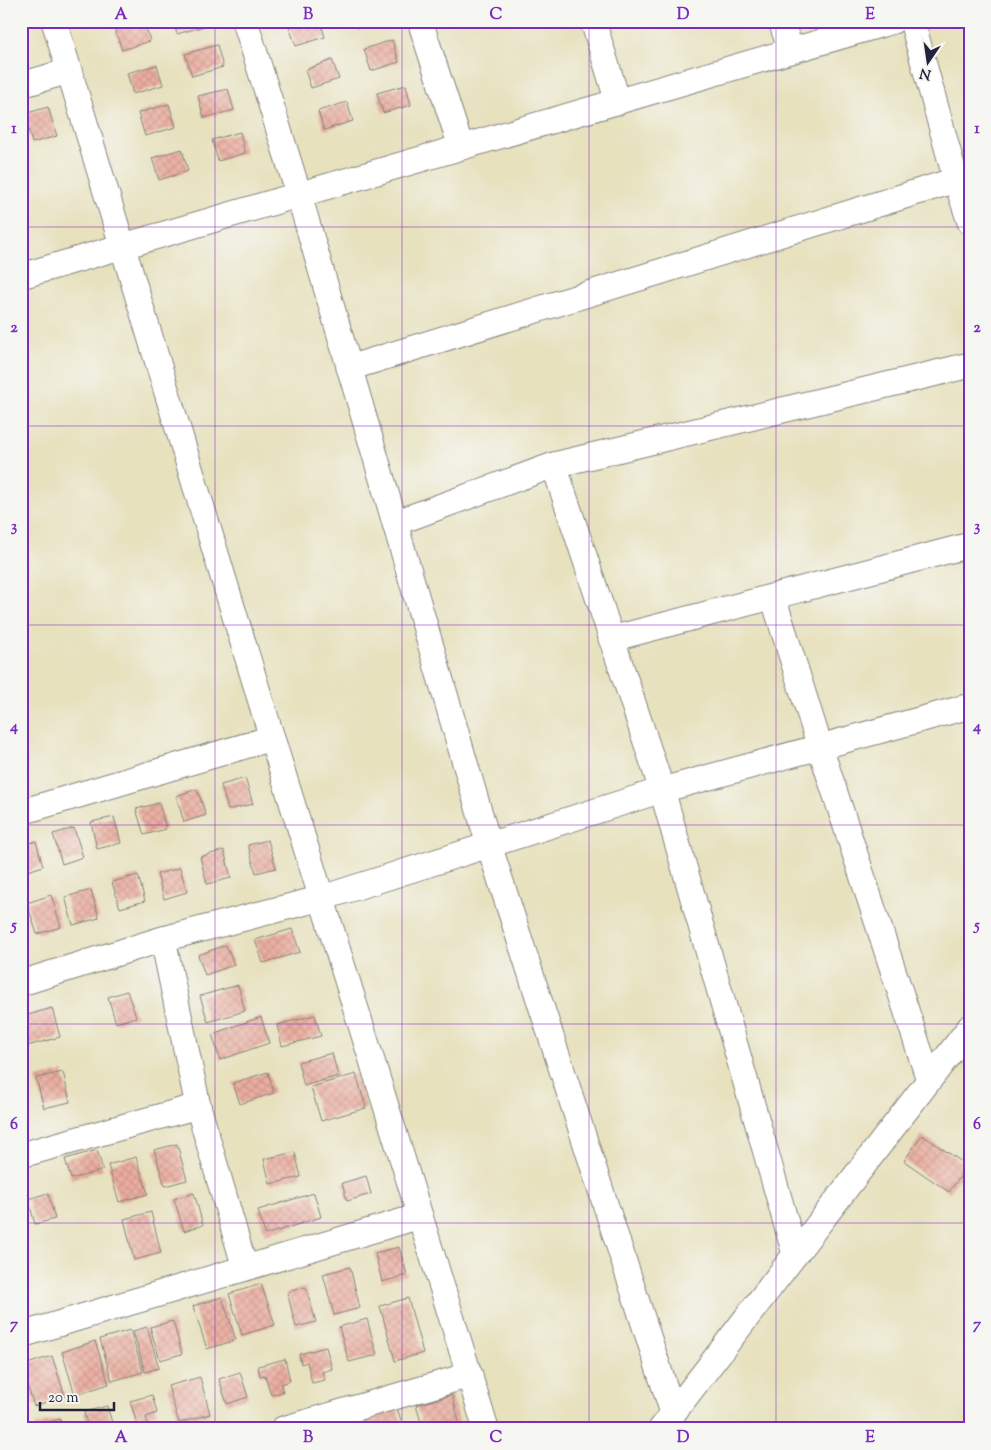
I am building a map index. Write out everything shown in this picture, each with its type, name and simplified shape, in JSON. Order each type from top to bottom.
[{"type":"street","points":[[54,21],[272,738],[486,1429]]},
{"type":"street","points":[[245,21],[489,845],[667,1421]]},
{"type":"street","points":[[420,21],[461,148]]},
{"type":"street","points":[[594,21],[618,102]]},
{"type":"street","points":[[781,21],[791,51]]},
{"type":"street","points":[[21,276],[893,21]]},
{"type":"street","points":[[912,21],[956,180],[970,222]]},
{"type":"street","points":[[21,85],[69,71]]},
{"type":"street","points":[[349,368],[956,180]]},
{"type":"street","points":[[395,523],[554,465],[970,365]]},
{"type":"street","points":[[554,465],[662,790],[795,1254]]},
{"type":"street","points":[[612,639],[970,546]]},
{"type":"street","points":[[773,597],[929,1080]]},
{"type":"street","points":[[21,983],[163,939],[322,898],[662,790],[970,706]]},
{"type":"street","points":[[21,812],[272,738]]},
{"type":"street","points":[[163,939],[198,1106],[245,1268]]},
{"type":"street","points":[[667,1421],[970,1027]]},
{"type":"street","points":[[21,1155],[198,1106]]},
{"type":"street","points":[[21,1335],[420,1216]]},
{"type":"street","points":[[283,1429],[470,1375]]},
{"type":"building","points":[[144,21],[150,41],[122,50],[115,30]]},
{"type":"building","points":[[173,21],[207,21],[208,25],[177,34]]},
{"type":"building","points":[[306,21],[320,21],[325,37],[296,46],[289,27]]},
{"type":"building","points":[[354,21],[376,21],[376,22],[357,28]]},
{"type":"building","points":[[651,21],[678,21],[678,22],[653,28]]},
{"type":"building","points":[[392,40],[399,62],[371,71],[364,49]]},
{"type":"building","points":[[217,45],[223,67],[192,76],[185,54]]},
{"type":"building","points":[[332,60],[339,79],[311,88],[305,70]]},
{"type":"building","points":[[157,65],[163,85],[133,94],[127,73]]},
{"type":"building","points":[[406,85],[411,105],[383,113],[377,93]]},
{"type":"building","points":[[228,89],[234,110],[204,118],[198,96]]},
{"type":"building","points":[[347,102],[353,121],[324,130],[318,111]]},
{"type":"building","points":[[169,104],[176,127],[145,136],[138,113]]},
{"type":"building","points":[[48,107],[57,136],[32,143],[24,114]]},
{"type":"building","points":[[240,132],[245,153],[218,161],[212,140]]},
{"type":"building","points":[[182,149],[188,171],[159,180],[152,158]]},
{"type":"building","points":[[21,186],[30,214],[21,217]]},
{"type":"building","points":[[245,778],[253,804],[228,810],[221,785]]},
{"type":"building","points":[[197,789],[206,815],[184,822],[176,796]]},
{"type":"building","points":[[159,803],[166,829],[144,835],[136,809]]},
{"type":"building","points":[[114,817],[121,843],[97,849],[91,822]]},
{"type":"building","points":[[74,828],[83,857],[62,864],[53,834]]},
{"type":"building","points":[[268,840],[276,868],[256,873],[248,845]]},
{"type":"building","points":[[36,841],[43,866],[22,873],[21,846]]},
{"type":"building","points":[[224,850],[231,878],[207,884],[200,857]]},
{"type":"building","points":[[180,868],[187,892],[164,899],[157,874]]},
{"type":"building","points":[[138,875],[145,901],[120,908],[112,882]]},
{"type":"building","points":[[91,890],[99,918],[73,925],[65,897]]},
{"type":"building","points":[[51,895],[61,927],[37,934],[27,903]]},
{"type":"building","points":[[292,929],[300,952],[263,963],[255,940]]},
{"type":"building","points":[[226,945],[234,965],[205,975],[198,955]]},
{"type":"building","points":[[238,985],[245,1011],[208,1022],[200,996]]},
{"type":"building","points":[[127,991],[136,1017],[116,1023],[108,997]]},
{"type":"building","points":[[52,1008],[60,1037],[27,1046],[21,1025],[21,1017]]},
{"type":"building","points":[[315,1015],[321,1036],[282,1046],[277,1025]]},
{"type":"building","points":[[261,1017],[269,1043],[220,1060],[212,1034]]},
{"type":"building","points":[[332,1053],[338,1076],[304,1086],[298,1062]]},
{"type":"building","points":[[63,1072],[70,1102],[44,1108],[36,1078]]},
{"type":"building","points":[[268,1072],[274,1093],[240,1104],[233,1083]]},
{"type":"building","points":[[356,1074],[366,1108],[321,1121],[311,1087]]},
{"type":"building","points":[[922,1135],[968,1166],[949,1192],[904,1161]]},
{"type":"building","points":[[177,1144],[187,1180],[165,1186],[154,1150]]},
{"type":"building","points":[[97,1150],[103,1170],[71,1179],[65,1159]]},
{"type":"building","points":[[295,1152],[301,1177],[270,1184],[264,1159]]},
{"type":"building","points":[[136,1157],[148,1194],[119,1202],[108,1165]]},
{"type":"building","points":[[366,1176],[371,1194],[347,1201],[342,1183]]},
{"type":"building","points":[[48,1193],[55,1219],[35,1224],[28,1199]]},
{"type":"building","points":[[194,1193],[203,1225],[184,1231],[174,1199]]},
{"type":"building","points":[[314,1193],[321,1217],[265,1235],[258,1210]]},
{"type":"building","points":[[151,1212],[161,1253],[134,1260],[124,1219]]},
{"type":"building","points":[[399,1247],[407,1275],[382,1282],[375,1253]]},
{"type":"building","points":[[350,1267],[360,1308],[334,1315],[323,1274]]},
{"type":"building","points":[[261,1284],[275,1325],[242,1335],[229,1294]]},
{"type":"building","points":[[306,1287],[316,1322],[296,1327],[287,1292]]},
{"type":"building","points":[[222,1297],[236,1340],[207,1349],[193,1306]]},
{"type":"building","points":[[408,1298],[423,1353],[395,1361],[380,1306]]},
{"type":"building","points":[[367,1319],[377,1355],[349,1362],[339,1327]]},
{"type":"building","points":[[173,1321],[182,1354],[160,1360],[150,1327]]},
{"type":"building","points":[[147,1327],[159,1368],[145,1372],[133,1331]]},
{"type":"building","points":[[130,1330],[143,1372],[112,1381],[100,1339]]},
{"type":"building","points":[[95,1341],[109,1384],[75,1395],[62,1352]]},
{"type":"building","points":[[326,1347],[332,1369],[322,1372],[325,1380],[312,1383],[307,1362],[301,1364],[299,1354]]},
{"type":"building","points":[[52,1356],[65,1396],[34,1406],[21,1366]]},
{"type":"building","points":[[285,1359],[290,1381],[281,1384],[283,1392],[271,1395],[265,1375],[260,1376],[258,1366]]},
{"type":"building","points":[[240,1372],[248,1397],[227,1404],[219,1379]]},
{"type":"building","points":[[200,1377],[210,1414],[179,1423],[168,1386]]},
{"type":"building","points":[[152,1395],[157,1413],[146,1417],[148,1425],[138,1427],[130,1401]]},
{"type":"building","points":[[452,1395],[461,1429],[423,1429],[416,1405]]},
{"type":"building","points":[[107,1406],[114,1429],[88,1429],[84,1412]]},
{"type":"building","points":[[397,1408],[404,1429],[367,1429],[364,1419]]},
{"type":"building","points":[[60,1419],[63,1429],[35,1429],[35,1425]]},
{"type":"railway","points":[[963,1429],[970,1419]]}]
